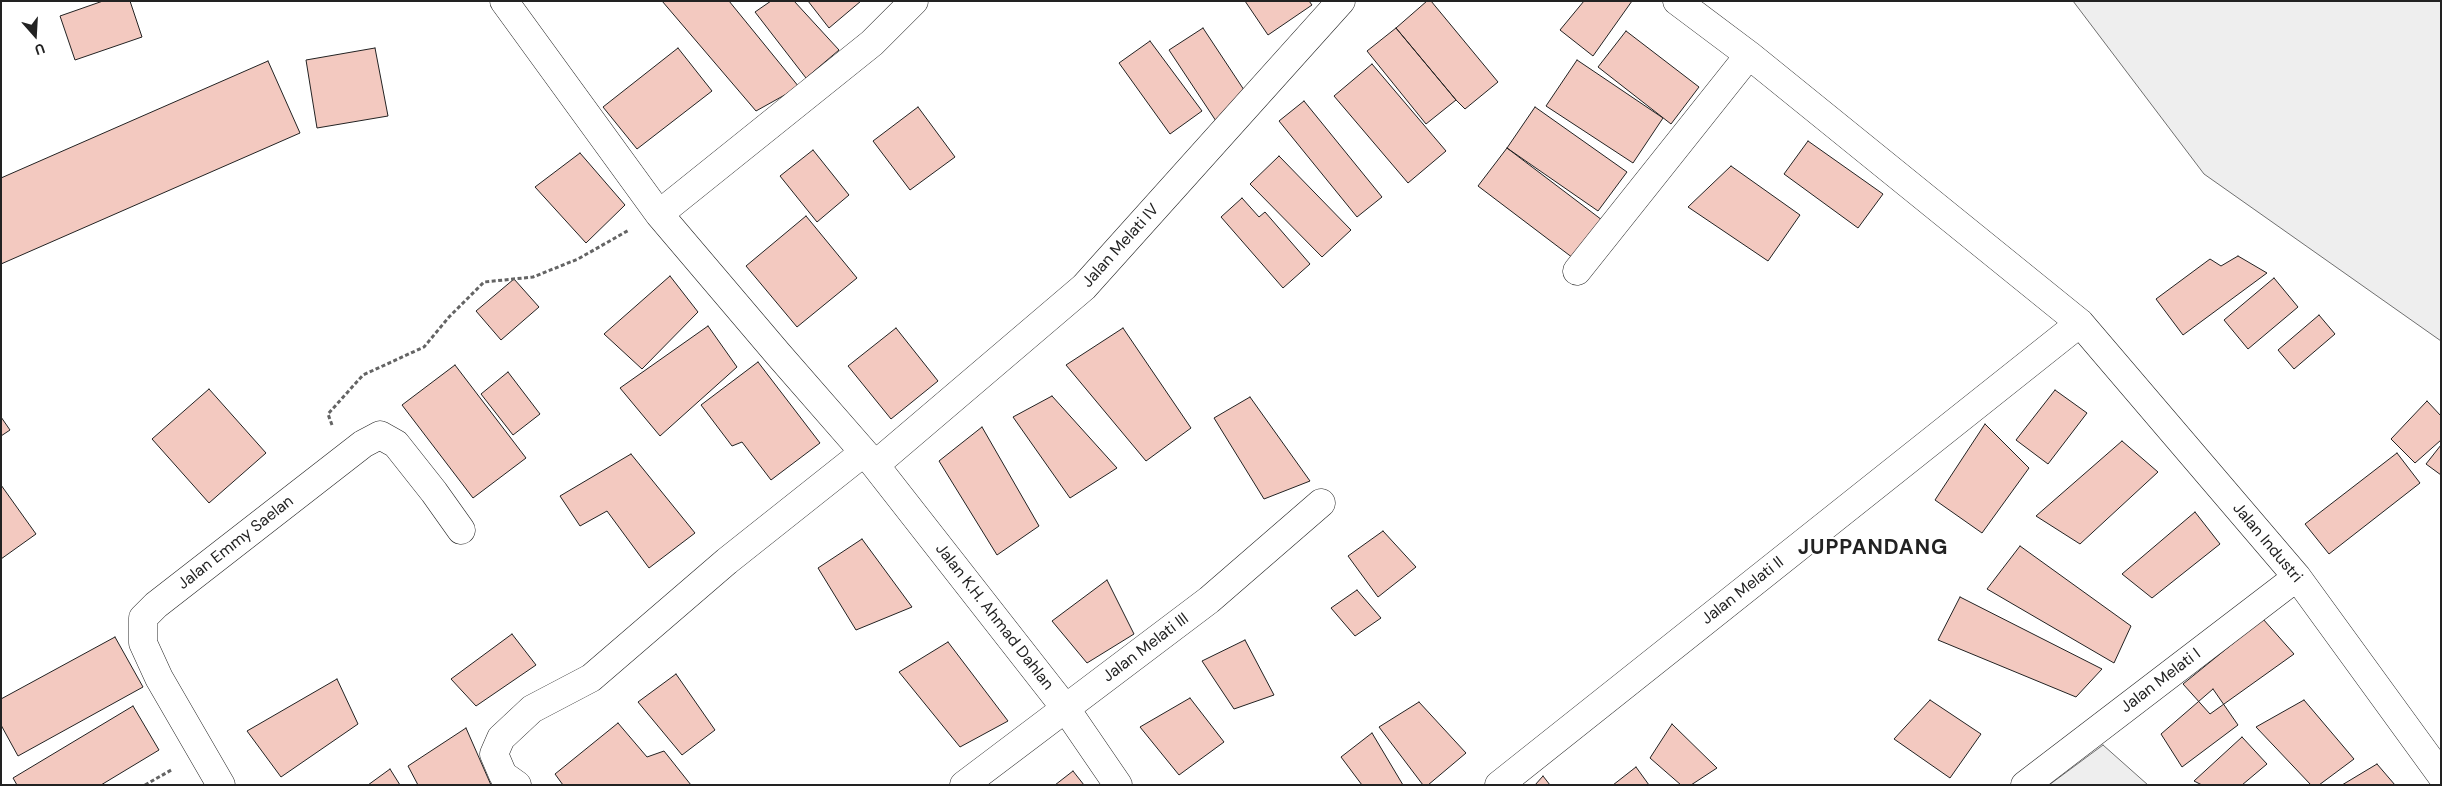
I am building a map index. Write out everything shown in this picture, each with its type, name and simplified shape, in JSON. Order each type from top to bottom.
[{"type":"street","name":"Jalan K.H. Ahmad Dahlan","points":[[504,1],[659,214],[869,459],[1066,709],[1118,785]]},
{"type":"street","points":[[659,214],[872,43],[914,1]]},
{"type":"street","name":"Jalan Melati IV","points":[[517,785],[503,775],[494,754],[501,738],[532,709],[591,678],[727,561],[869,459],[1084,287],[1341,1]]},
{"type":"street","name":"Jalan Industri","points":[[1677,1],[1749,56],[2080,323],[2296,577],[2441,775]]},
{"type":"street","points":[[1577,271],[1749,56]]},
{"type":"street","name":"Jalan Melati II","points":[[1499,785],[2080,323]]},
{"type":"street","name":"Jalan Emmy Saelan","points":[[221,785],[159,678],[143,643],[143,618],[156,605],[372,437],[380,435],[396,444],[461,530]]},
{"type":"street","name":"Jalan Melati III","points":[[964,785],[1209,600],[1321,504]]},
{"type":"street","name":"Jalan Melati I","points":[[2025,785],[2296,577]]},
{"type":"path","points":[[344,459],[328,414],[363,375],[424,347],[449,317],[484,282],[533,277],[578,259],[659,214]]},
{"type":"shaded area","points":[[2073,1],[2441,1],[2441,341],[2204,174]]},
{"type":"shaded area","points":[[2103,745],[2148,785],[2049,785]]},
{"type":"building","points":[[103,1],[130,1],[142,37],[75,60],[60,16]]},
{"type":"building","points":[[662,1],[729,1],[799,87],[756,111]]},
{"type":"building","points":[[771,1],[794,1],[839,50],[806,78],[755,12]]},
{"type":"building","points":[[808,1],[861,1],[829,28]]},
{"type":"building","points":[[1245,1],[1309,1],[1312,5],[1268,35]]},
{"type":"building","points":[[1427,1],[1431,1],[1498,82],[1465,109],[1396,28]]},
{"type":"building","points":[[1584,1],[1632,1],[1593,56],[1560,30]]},
{"type":"building","points":[[1203,28],[1250,99],[1216,121],[1169,50]]},
{"type":"building","points":[[1396,28],[1456,100],[1426,124],[1367,51]]},
{"type":"building","points":[[1626,31],[1699,87],[1671,124],[1598,67]]},
{"type":"building","points":[[1150,41],[1202,111],[1170,134],[1119,63]]},
{"type":"building","points":[[375,48],[388,116],[317,128],[306,60]]},
{"type":"building","points":[[678,48],[712,91],[637,149],[603,107]]},
{"type":"building","points":[[1577,60],[1663,118],[1633,163],[1546,106]]},
{"type":"building","points":[[268,61],[300,133],[1,264],[1,178]]},
{"type":"building","points":[[1372,64],[1446,151],[1408,183],[1334,96]]},
{"type":"building","points":[[1304,101],[1382,197],[1357,217],[1279,121]]},
{"type":"building","points":[[918,107],[955,157],[910,190],[873,141]]},
{"type":"building","points":[[1535,107],[1627,172],[1598,211],[1507,148]]},
{"type":"building","points":[[1808,141],[1883,194],[1858,228],[1784,174]]},
{"type":"building","points":[[1507,148],[1602,220],[1573,258],[1478,186]]},
{"type":"building","points":[[813,150],[849,195],[817,222],[780,176]]},
{"type":"building","points":[[580,153],[625,205],[586,243],[535,187]]},
{"type":"building","points":[[1279,156],[1351,230],[1322,257],[1250,184]]},
{"type":"building","points":[[1731,166],[1800,215],[1768,261],[1688,207]]},
{"type":"building","points":[[1242,198],[1259,217],[1265,212],[1310,264],[1283,288],[1221,217]]},
{"type":"building","points":[[806,216],[857,278],[797,327],[746,266]]},
{"type":"building","points":[[2238,256],[2267,273],[2183,335],[2156,299],[2210,259],[2221,266]]},
{"type":"building","points":[[670,276],[698,312],[642,369],[604,334]]},
{"type":"building","points":[[2274,278],[2298,307],[2248,349],[2224,320]]},
{"type":"building","points":[[514,279],[539,307],[501,340],[476,311]]},
{"type":"building","points":[[2319,315],[2335,334],[2294,369],[2278,350]]},
{"type":"building","points":[[708,326],[737,367],[660,436],[620,388]]},
{"type":"building","points":[[896,328],[938,381],[891,419],[848,366]]},
{"type":"building","points":[[1123,328],[1191,428],[1146,461],[1066,365]]},
{"type":"building","points":[[758,362],[820,443],[771,480],[742,442],[732,446],[701,405]]},
{"type":"building","points":[[455,365],[526,458],[473,498],[402,405]]},
{"type":"building","points":[[508,372],[540,414],[513,435],[481,394]]},
{"type":"building","points":[[209,389],[266,453],[209,503],[152,439]]},
{"type":"building","points":[[2055,390],[2087,413],[2048,464],[2016,440]]},
{"type":"building","points":[[1052,396],[1117,468],[1070,498],[1013,417]]},
{"type":"building","points":[[1250,397],[1310,481],[1264,499],[1214,418]]},
{"type":"building","points":[[2427,401],[2441,416],[2441,440],[2415,463],[2391,439]]},
{"type":"building","points":[[1,417],[10,430],[1,436]]},
{"type":"building","points":[[1985,424],[2029,468],[1982,533],[1935,500]]},
{"type":"building","points":[[982,427],[1039,526],[997,555],[939,461]]},
{"type":"building","points":[[2122,441],[2158,472],[2080,544],[2036,516]]},
{"type":"building","points":[[2441,445],[2441,475],[2426,464]]},
{"type":"building","points":[[2397,453],[2420,483],[2329,554],[2305,524]]},
{"type":"building","points":[[631,454],[695,533],[649,568],[607,511],[580,526],[560,496]]},
{"type":"building","points":[[1,485],[36,534],[1,559]]},
{"type":"building","points":[[2195,512],[2220,544],[2152,598],[2122,574]]},
{"type":"building","points":[[1383,531],[1416,567],[1378,597],[1348,556]]},
{"type":"building","points":[[862,539],[912,607],[856,630],[818,568]]},
{"type":"building","points":[[2020,546],[2131,626],[2114,663],[1987,589]]},
{"type":"building","points":[[1107,580],[1134,634],[1087,663],[1052,621]]},
{"type":"building","points":[[1357,590],[1381,618],[1355,636],[1331,608]]},
{"type":"building","points":[[1960,597],[2102,669],[2076,697],[1938,640]]},
{"type":"building","points":[[2263,619],[2294,654],[2210,714],[2183,684]]},
{"type":"building","points":[[512,634],[536,665],[476,706],[451,679]]},
{"type":"building","points":[[115,637],[143,687],[18,756],[1,725],[1,699]]},
{"type":"building","points":[[1245,640],[1274,695],[1234,709],[1202,661]]},
{"type":"building","points":[[948,642],[1008,721],[960,747],[899,672]]},
{"type":"building","points":[[676,674],[715,730],[682,755],[638,702]]},
{"type":"building","points":[[337,679],[358,724],[281,777],[247,731]]},
{"type":"building","points":[[2213,689],[2238,725],[2182,767],[2161,734]]},
{"type":"building","points":[[1190,698],[1224,742],[1179,775],[1140,727]]},
{"type":"building","points":[[1930,700],[1981,734],[1950,778],[1894,739]]},
{"type":"building","points":[[2304,700],[2354,759],[2319,785],[2311,785],[2256,727]]},
{"type":"building","points":[[1419,702],[1466,753],[1428,785],[1423,785],[1379,727]]},
{"type":"building","points":[[133,706],[159,750],[101,785],[17,785],[13,778]]},
{"type":"building","points":[[618,723],[647,757],[664,751],[691,785],[563,785],[555,774]]},
{"type":"building","points":[[1672,724],[1717,768],[1691,785],[1681,785],[1650,758]]},
{"type":"building","points":[[466,728],[491,785],[418,785],[408,766]]},
{"type":"building","points":[[1372,733],[1403,785],[1362,785],[1341,757]]},
{"type":"building","points":[[2242,737],[2267,764],[2242,785],[2202,785],[2194,781]]},
{"type":"building","points":[[2377,764],[2395,785],[2342,785]]},
{"type":"building","points":[[1636,767],[1649,785],[1613,785]]},
{"type":"building","points":[[390,769],[400,785],[368,785]]},
{"type":"building","points":[[1073,771],[1084,785],[1055,785]]},
{"type":"building","points":[[1543,776],[1550,785],[1535,785]]},
{"type":"district","name":"JUPPANDANG","points":[[1873,548]]}]
